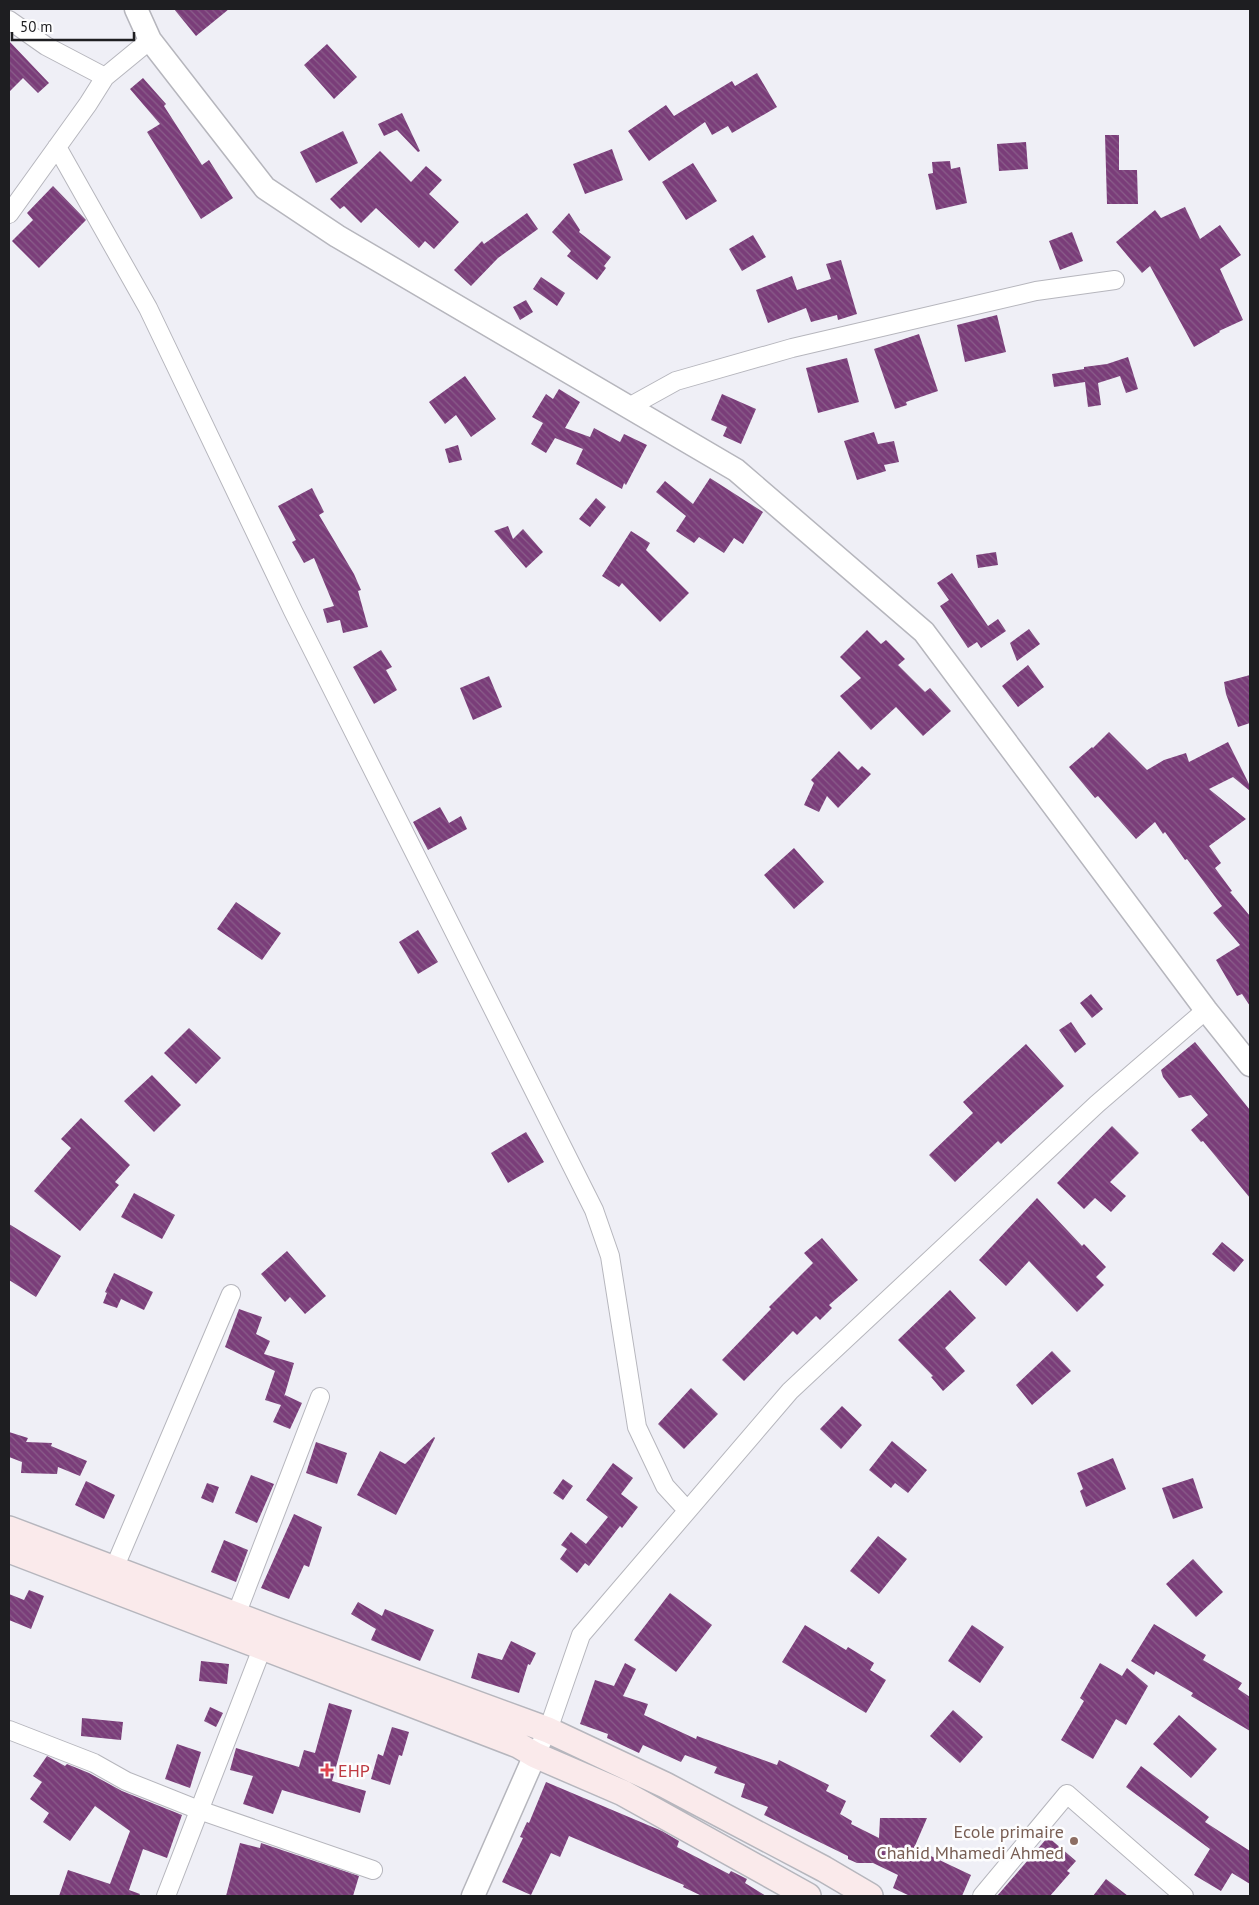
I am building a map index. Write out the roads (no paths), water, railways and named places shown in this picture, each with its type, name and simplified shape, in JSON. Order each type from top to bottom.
[{"type":"main road","points":[[9,1529],[110,1578],[266,1638],[518,1745],[535,1755],[623,1793],[808,1896]]},
{"type":"main road","points":[[9,1550],[236,1615],[266,1638],[548,1730],[665,1785],[824,1869],[870,1896]]},
{"type":"street","points":[[136,9],[150,40],[266,188],[345,241],[736,470],[924,632],[1206,1010],[1250,1066]]},
{"type":"street","points":[[11,25],[105,77]]},
{"type":"street","points":[[9,214],[88,104],[105,77],[150,40]]},
{"type":"street","points":[[57,147],[148,308],[293,612],[594,1210],[610,1256],[637,1427],[665,1486],[687,1510]]},
{"type":"street","points":[[629,407],[676,381],[792,348],[1036,291],[1115,280]]},
{"type":"street","points":[[473,1896],[535,1755],[548,1730],[580,1635],[790,1391],[1097,1104],[1206,1010]]},
{"type":"street","points":[[110,1578],[231,1294]]},
{"type":"street","points":[[236,1615],[320,1397]]},
{"type":"street","points":[[166,1896],[266,1638]]},
{"type":"street","points":[[9,1730],[94,1763],[126,1781],[199,1810],[373,1870]]},
{"type":"street","points":[[982,1896],[1066,1794],[1184,1896]]},
{"type":"place","name":"EHP","points":[[327,1770]]},
{"type":"place","name":"Ecole primaire Chahid Mhamedi Ahmed","points":[[1074,1841]]}]
